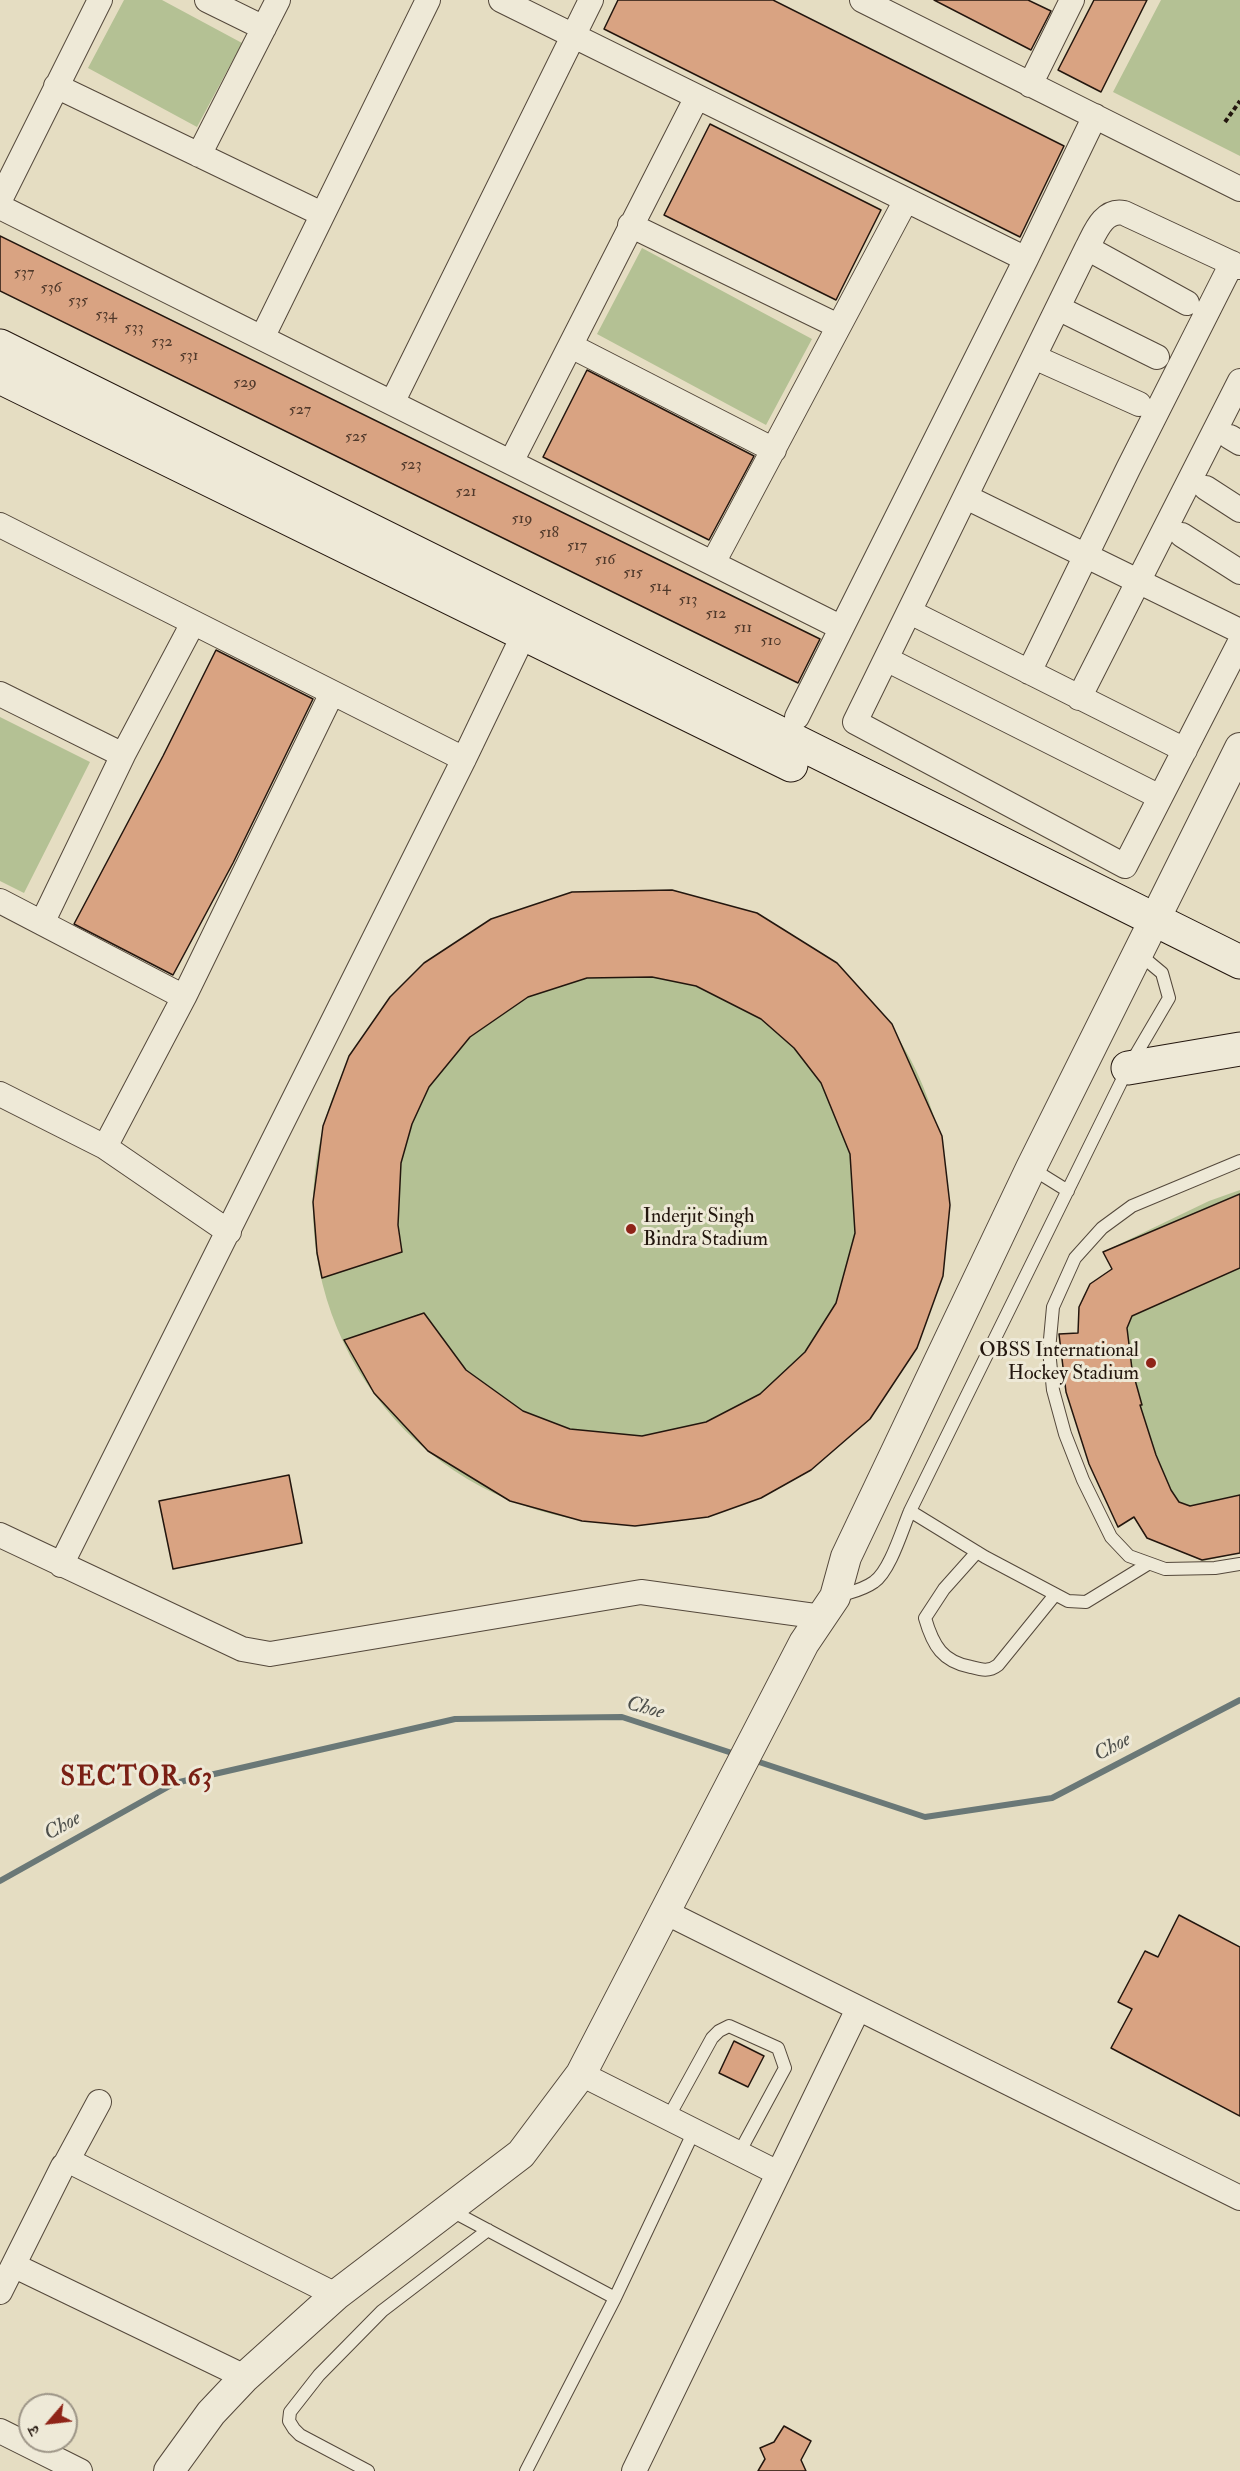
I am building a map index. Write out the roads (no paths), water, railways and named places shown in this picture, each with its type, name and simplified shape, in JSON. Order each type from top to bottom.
[{"type":"main road","points":[[0,346],[1240,985]]},
{"type":"main road","points":[[0,377],[1145,937],[1240,962]]},
{"type":"main road","points":[[1128,1068],[1240,1049]]},
{"type":"street","points":[[0,200],[100,0]]},
{"type":"street","points":[[207,0],[264,28]]},
{"type":"street","points":[[199,155],[278,0]]},
{"type":"street","points":[[262,338],[428,0]]},
{"type":"street","points":[[501,0],[1026,259]]},
{"type":"street","points":[[392,403],[591,0]]},
{"type":"street","points":[[862,0],[1240,189]]},
{"type":"street","points":[[1030,85],[1072,0]]},
{"type":"street","points":[[56,86],[322,214]]},
{"type":"street","points":[[511,462],[697,97]]},
{"type":"street","points":[[797,717],[1095,116]]},
{"type":"street","points":[[713,563],[906,200]]},
{"type":"street","points":[[0,207],[840,627]]},
{"type":"street","points":[[966,497],[1086,555],[1138,581],[1239,642],[1125,866],[855,722],[1086,248],[1101,222],[1108,214],[1116,211],[1156,227],[1236,265],[1086,555],[1029,672]]},
{"type":"street","points":[[630,225],[838,327]]},
{"type":"street","points":[[1086,248],[1187,303]]},
{"type":"street","points":[[1058,308],[1157,357]]},
{"type":"street","points":[[571,346],[774,450]]},
{"type":"street","points":[[1034,357],[1138,404]]},
{"type":"street","points":[[1079,698],[1240,381]]},
{"type":"street","points":[[1206,488],[1240,510]]},
{"type":"street","points":[[0,525],[464,759]]},
{"type":"street","points":[[1182,535],[1240,572]]},
{"type":"street","points":[[910,612],[1185,750]]},
{"type":"street","points":[[42,923],[123,755],[193,622]]},
{"type":"street","points":[[61,1565],[229,1232],[524,634]]},
{"type":"street","points":[[886,659],[1161,797]]},
{"type":"street","points":[[105,1148],[184,997],[332,693]]},
{"type":"street","points":[[0,694],[123,755]]},
{"type":"street","points":[[169,2471],[211,2413],[245,2377],[336,2295],[521,2154],[581,2074],[804,1643],[828,1607],[846,1557],[1031,1168],[1240,748]]},
{"type":"street","points":[[0,901],[184,997]]},
{"type":"street","points":[[0,1094],[105,1148],[229,1232]]},
{"type":"street","points":[[0,1535],[242,1649],[270,1654],[641,1592],[828,1607]]},
{"type":"street","points":[[665,1912],[1240,2198]]},
{"type":"street","points":[[634,2471],[858,2009]]},
{"type":"street","points":[[581,2074],[778,2173]]},
{"type":"street","points":[[0,2292],[99,2102]]},
{"type":"street","points":[[66,2163],[75,2163],[336,2295]]},
{"type":"street","points":[[15,2266],[245,2377]]},
{"type":"street","points":[[0,2431],[80,2471]]},
{"type":"lane","points":[[828,1607],[875,1581],[884,1570],[910,1511],[1128,1068],[1169,998],[1162,973],[1145,937]]},
{"type":"lane","points":[[1240,1161],[1132,1206],[1102,1228],[1075,1258],[1053,1307],[1049,1350],[1053,1390],[1065,1434],[1083,1480],[1111,1537],[1129,1556],[1165,1569],[1215,1568],[1240,1564]]},
{"type":"lane","points":[[1031,1168],[1068,1191]]},
{"type":"lane","points":[[910,1511],[977,1552],[1068,1602],[1086,1602],[1148,1564]]},
{"type":"lane","points":[[977,1552],[944,1589],[925,1618],[943,1655],[954,1664],[991,1670],[998,1665],[1054,1596]]},
{"type":"lane","points":[[668,2118],[712,2038],[719,2031],[729,2026],[778,2048],[785,2068],[740,2153]]},
{"type":"lane","points":[[526,2471],[615,2298],[694,2131]]},
{"type":"lane","points":[[448,2209],[615,2298]]},
{"type":"lane","points":[[368,2471],[300,2435],[289,2421],[290,2412],[320,2375],[382,2311],[488,2230]]},
{"type":"waterway","name":"Choe","points":[[753,1760],[925,1817],[1052,1798],[1240,1700]]},
{"type":"waterway","name":"Choe","points":[[0,1881],[175,1783],[455,1719],[622,1717],[738,1755]]},
{"type":"place","name":"Inderjit Singh Bindra Stadium","points":[[631,1229]]},
{"type":"place","name":"OBSS International Hockey Stadium","points":[[1151,1363]]},
{"type":"district","name":"SECTOR 63","points":[[137,1779]]}]
